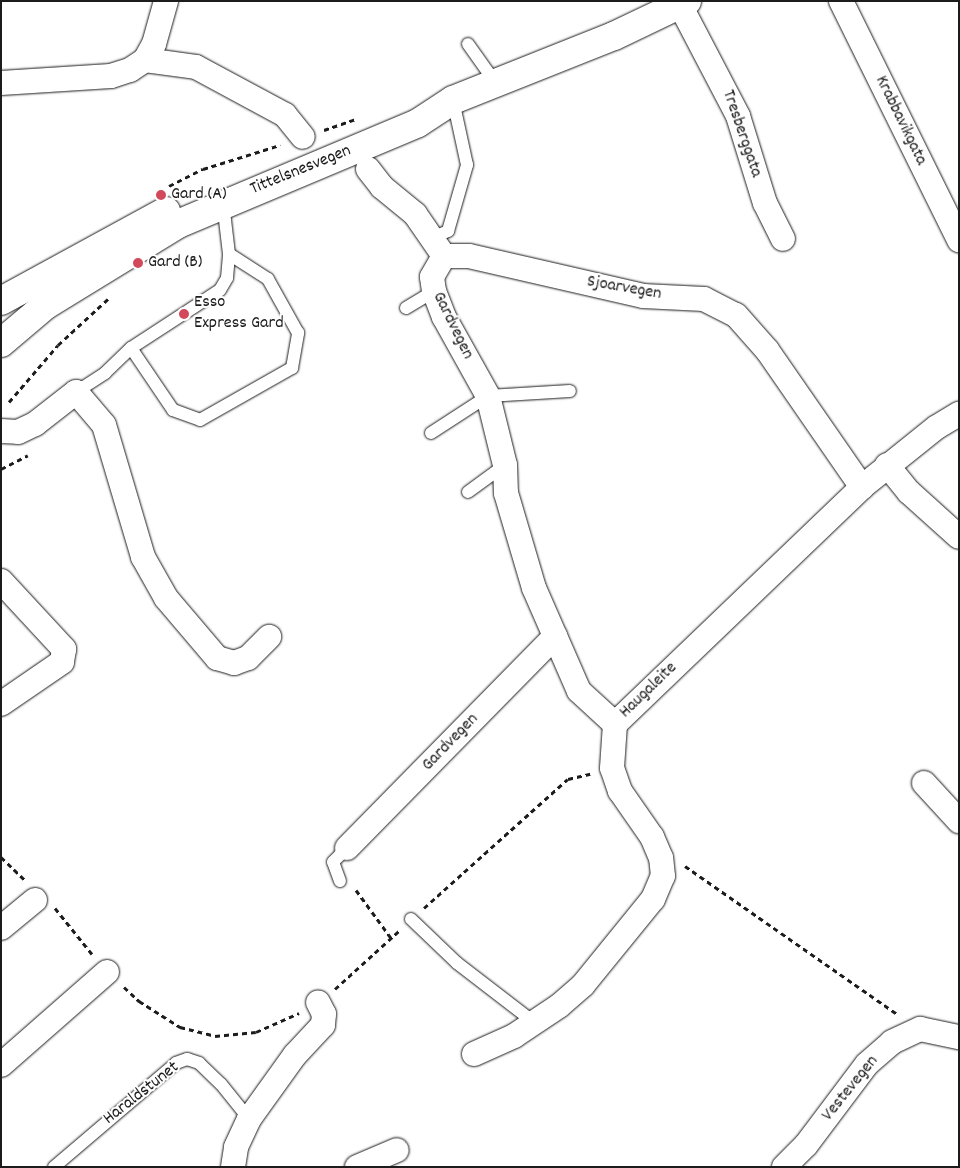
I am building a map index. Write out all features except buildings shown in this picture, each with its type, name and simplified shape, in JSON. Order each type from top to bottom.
[{"type":"main road","name":"Tittelsnesvegen","points":[[1,343],[46,305],[109,264],[178,224],[223,203],[418,123],[453,100],[681,3]]},
{"type":"main road","name":"Tittelsnesvegen","points":[[1,301],[188,199],[413,108],[453,100]]},
{"type":"street","points":[[1,83],[111,76],[130,70],[144,60],[154,44],[166,1]]},
{"type":"street","name":"Krabbavikgata","points":[[841,1],[959,240]]},
{"type":"street","name":"Tresberggata","points":[[681,3],[738,116],[765,203],[784,239]]},
{"type":"street","points":[[144,60],[196,67],[285,115],[303,137]]},
{"type":"street","points":[[368,169],[382,187],[415,214],[437,248]]},
{"type":"street","name":"Gardvegen","points":[[437,248],[432,277],[434,291],[444,317],[488,396],[505,465],[506,493],[518,542],[579,692],[615,724]]},
{"type":"street","name":"Sjoarvegen","points":[[437,248],[643,296],[704,299],[736,315],[768,350],[862,487]]},
{"type":"street","points":[[2,430],[18,432],[35,424],[76,392],[104,425],[143,557],[166,598],[217,658],[234,663],[248,658],[269,637]]},
{"type":"street","name":"Haugaleite","points":[[474,1054],[535,1023],[583,985],[653,900],[663,876],[661,858],[652,837],[620,791],[612,768],[615,724],[862,487],[887,465],[959,414]]},
{"type":"street","points":[[887,465],[909,492],[959,538]]},
{"type":"street","points":[[1,581],[64,649],[62,662],[1,704]]},
{"type":"street","name":"Gardvegen","points":[[347,848],[555,636]]},
{"type":"street","points":[[924,784],[959,821]]},
{"type":"street","points":[[1,928],[35,900]]},
{"type":"street","points":[[1,1064],[107,972]]},
{"type":"street","points":[[233,1167],[236,1147],[249,1119],[295,1055],[323,1025],[324,1014],[318,1002]]},
{"type":"street","points":[[920,1029],[959,1037]]},
{"type":"street","name":"Vestevegen","points":[[784,1167],[806,1145],[867,1064],[892,1042],[920,1029]]},
{"type":"street","points":[[357,1167],[397,1150]]},
{"type":"lane","points":[[468,44],[496,82]]},
{"type":"lane","points":[[437,248],[448,231],[467,165],[453,100]]},
{"type":"lane","points":[[76,392],[105,373],[131,348],[220,290],[227,278],[229,254],[223,203]]},
{"type":"lane","points":[[131,348],[173,410],[200,420],[292,368],[298,333],[268,278],[229,254]]},
{"type":"lane","points":[[406,308],[434,291]]},
{"type":"lane","points":[[431,433],[488,396],[570,391]]},
{"type":"lane","points":[[468,492],[505,465]]},
{"type":"lane","points":[[338,875],[333,862],[347,848]]},
{"type":"lane","points":[[411,919],[458,963],[535,1023]]},
{"type":"lane","name":"Haraldstunet","points":[[54,1167],[176,1063],[187,1059],[199,1063],[221,1084],[249,1119]]},
{"type":"path","points":[[159,190],[203,169],[359,118]]},
{"type":"path","points":[[9,402],[58,345],[116,292]]},
{"type":"path","points":[[1,856],[30,886],[35,900],[51,903],[107,972],[158,1014],[191,1032],[215,1036],[256,1032],[318,1002],[568,779],[612,768]]},
{"type":"path","points":[[661,858],[681,863],[707,879],[920,1029]]},
{"type":"path","points":[[338,875],[347,878],[391,938]]},
{"type":"place","name":"Gard (A)","points":[[161,195]]},
{"type":"place","name":"Gard (B)","points":[[138,263]]},
{"type":"place","name":"Esso Express Gard","points":[[184,314]]}]
